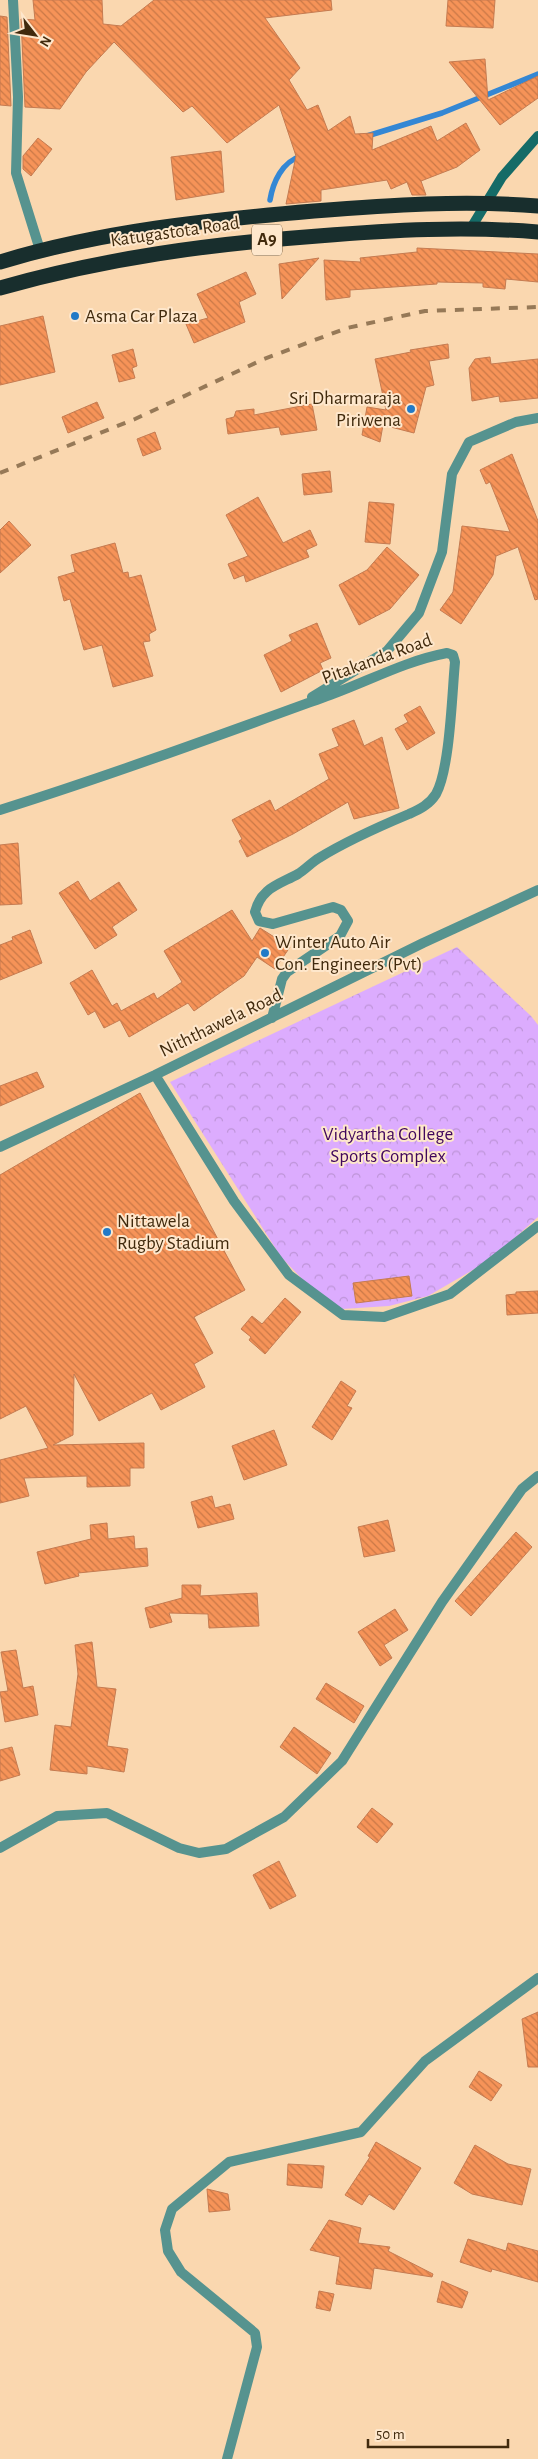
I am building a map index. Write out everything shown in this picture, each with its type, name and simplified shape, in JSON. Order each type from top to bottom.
[{"type":"highway","name":"Katugastota Road","points":[[0,262],[40,250],[134,230],[236,217],[485,202],[538,206]]},
{"type":"highway","name":"Katugastota Road","points":[[0,288],[104,261],[202,246],[367,232],[471,228],[538,232]]},
{"type":"street","points":[[12,0],[18,97],[16,173],[40,250]]},
{"type":"street","points":[[471,228],[485,202],[502,177],[538,136]]},
{"type":"street","points":[[300,704],[387,651],[419,614],[442,552],[452,474],[469,442],[516,422],[538,418]]},
{"type":"street","name":"Pitakanda Road","points":[[0,810],[120,772],[300,704],[329,696],[403,664],[439,654],[447,653],[454,655],[456,662],[446,757],[440,783],[426,806],[357,836],[317,859],[299,873],[265,891],[257,902],[254,912],[259,921],[272,924],[333,907],[342,910],[348,921],[340,936],[287,972],[282,979],[272,1018]]},
{"type":"street","name":"Niththawela Road","points":[[0,1147],[155,1075],[422,943],[538,890]]},
{"type":"street","points":[[155,1075],[234,1201],[289,1275],[343,1315],[384,1317],[450,1294],[538,1226]]},
{"type":"street","points":[[0,1848],[57,1816],[106,1813],[179,1848],[198,1853],[226,1849],[284,1817],[342,1761],[442,1602],[522,1489],[538,1476]]},
{"type":"street","points":[[227,2459],[258,2347],[255,2333],[181,2272],[168,2251],[164,2230],[172,2210],[230,2162],[361,2132],[425,2061],[538,1978]]},
{"type":"green space","name":"Vidyartha College Sports Complex","points":[[457,947],[531,1016],[538,1025],[538,1217],[490,1260],[428,1296],[389,1306],[342,1309],[308,1285],[281,1257],[170,1082]]},
{"type":"building","points":[[33,0],[102,0],[103,24],[121,26],[154,0],[331,0],[332,10],[265,18],[300,68],[289,80],[307,110],[318,105],[328,131],[350,116],[355,134],[373,133],[372,150],[431,126],[437,141],[466,123],[480,150],[457,167],[421,181],[426,195],[412,195],[407,182],[391,189],[387,180],[321,190],[321,201],[286,204],[296,156],[279,105],[227,143],[192,106],[183,112],[114,42],[86,72],[60,109],[25,107],[21,19],[35,20]]},
{"type":"building","points":[[448,0],[495,0],[493,28],[446,26]]},
{"type":"building","points":[[0,16],[7,17],[11,106],[0,105]]},
{"type":"building","points":[[485,59],[488,100],[538,76],[538,98],[500,125],[449,62]]},
{"type":"building","points":[[38,138],[52,149],[31,176],[23,169],[23,156]]},
{"type":"building","points":[[221,151],[224,192],[176,200],[171,157]]},
{"type":"building","points":[[417,248],[538,254],[538,282],[506,279],[505,289],[483,287],[483,283],[437,282],[437,284],[350,290],[350,297],[326,300],[324,260],[361,262],[360,258],[417,252]]},
{"type":"building","points":[[319,258],[282,299],[279,264]]},
{"type":"building","points":[[246,272],[256,294],[239,302],[245,322],[194,343],[186,324],[208,318],[197,294]]},
{"type":"building","points":[[43,316],[55,372],[0,385],[0,326]]},
{"type":"building","points":[[448,344],[449,358],[429,361],[434,385],[426,387],[414,433],[383,425],[380,442],[362,435],[367,407],[386,410],[375,359],[411,352],[410,350]]},
{"type":"building","points":[[133,349],[137,366],[132,368],[135,378],[119,382],[112,355]]},
{"type":"building","points":[[490,357],[491,364],[538,359],[538,398],[500,402],[499,396],[472,401],[469,368],[475,359]]},
{"type":"building","points":[[97,402],[104,418],[68,433],[62,417]]},
{"type":"building","points":[[312,404],[317,430],[281,435],[279,427],[228,434],[226,419],[234,417],[236,411],[254,409],[254,415]]},
{"type":"building","points":[[155,432],[161,449],[143,456],[137,439]]},
{"type":"building","points":[[512,454],[538,521],[538,599],[535,600],[518,547],[496,556],[493,575],[461,624],[440,610],[453,592],[462,526],[510,532],[490,482],[486,484],[480,470]]},
{"type":"building","points":[[330,471],[332,492],[304,495],[302,474]]},
{"type":"building","points":[[258,497],[283,543],[310,530],[317,545],[306,550],[309,557],[246,582],[244,575],[234,579],[228,564],[248,556],[226,515]]},
{"type":"building","points":[[369,502],[394,504],[390,544],[365,542]]},
{"type":"building","points":[[9,521],[31,545],[0,573],[0,530]]},
{"type":"building","points":[[115,543],[123,573],[128,572],[129,578],[141,575],[156,630],[149,634],[150,641],[143,642],[153,676],[113,687],[102,645],[84,650],[70,599],[64,601],[58,577],[75,572],[71,555]]},
{"type":"building","points":[[387,547],[419,575],[390,609],[359,625],[339,585],[367,570]]},
{"type":"building","points":[[317,623],[331,658],[320,663],[323,670],[281,692],[264,655],[292,641],[289,635]]},
{"type":"building","points":[[420,706],[435,733],[407,750],[395,729],[408,722],[404,715]]},
{"type":"building","points":[[354,720],[364,746],[382,737],[399,808],[354,819],[348,802],[293,834],[247,857],[239,841],[242,839],[232,820],[270,800],[275,811],[329,779],[319,754],[339,746],[332,729]]},
{"type":"building","points":[[18,843],[22,904],[0,905],[0,845]]},
{"type":"building","points":[[78,881],[90,901],[119,882],[137,910],[112,927],[117,935],[95,949],[59,893]]},
{"type":"building","points":[[232,910],[252,941],[260,928],[290,947],[275,969],[257,957],[244,976],[194,1011],[188,1003],[129,1037],[120,1020],[104,1028],[95,1011],[88,1015],[70,983],[92,970],[112,1006],[117,1003],[121,1011],[154,993],[157,999],[182,982],[164,951]]},
{"type":"building","points":[[30,930],[42,963],[0,980],[0,945],[13,940],[12,937]]},
{"type":"building","points":[[37,1072],[44,1087],[0,1106],[0,1086]]},
{"type":"building","name":"Nittawela Rugby Stadium","points":[[140,1093],[245,1290],[194,1317],[213,1353],[194,1364],[205,1387],[161,1410],[152,1393],[99,1421],[74,1374],[73,1435],[53,1445],[144,1443],[144,1468],[130,1468],[130,1486],[87,1487],[87,1476],[24,1478],[29,1496],[0,1503],[0,1460],[48,1448],[26,1406],[0,1419],[0,1175]]},
{"type":"building","points":[[409,1276],[412,1296],[356,1303],[353,1283]]},
{"type":"building","points":[[538,1291],[538,1313],[507,1315],[506,1295],[516,1294],[516,1292]]},
{"type":"building","points":[[285,1298],[301,1312],[265,1354],[249,1340],[251,1337],[241,1329],[252,1316],[262,1324]]},
{"type":"building","points":[[341,1381],[356,1391],[347,1406],[352,1408],[332,1440],[312,1427]]},
{"type":"building","points":[[274,1430],[287,1465],[244,1480],[232,1446]]},
{"type":"building","points":[[212,1496],[215,1508],[230,1504],[234,1519],[198,1528],[191,1502]]},
{"type":"building","points":[[388,1520],[395,1551],[364,1557],[358,1527]]},
{"type":"building","points":[[107,1523],[108,1539],[134,1536],[135,1549],[147,1548],[148,1566],[78,1573],[79,1576],[45,1584],[37,1552],[91,1539],[90,1525]]},
{"type":"building","points":[[516,1532],[532,1547],[471,1616],[455,1601]]},
{"type":"building","points":[[182,1585],[201,1585],[200,1596],[257,1593],[259,1626],[209,1628],[208,1614],[169,1613],[172,1622],[150,1628],[145,1608],[182,1598]]},
{"type":"building","points":[[395,1609],[408,1630],[384,1645],[392,1658],[380,1666],[358,1632]]},
{"type":"building","points":[[92,1642],[97,1687],[116,1689],[107,1746],[128,1749],[124,1772],[87,1766],[87,1774],[50,1770],[55,1725],[71,1727],[78,1674],[75,1645]]},
{"type":"building","points":[[16,1650],[23,1688],[33,1686],[38,1715],[5,1722],[0,1692],[8,1691],[1,1652]]},
{"type":"building","points":[[326,1683],[364,1706],[354,1723],[316,1699]]},
{"type":"building","points":[[294,1727],[331,1753],[317,1774],[280,1747]]},
{"type":"building","points":[[12,1747],[20,1775],[0,1781],[0,1750]]},
{"type":"building","points":[[372,1808],[393,1824],[377,1843],[357,1827]]},
{"type":"building","points":[[279,1861],[296,1896],[270,1909],[253,1875]]},
{"type":"building","points":[[538,2012],[538,2067],[528,2067],[522,2019]]},
{"type":"building","points":[[479,2071],[502,2085],[491,2101],[469,2087]]},
{"type":"building","points":[[376,2142],[421,2168],[394,2210],[369,2194],[362,2205],[345,2195],[370,2157],[368,2156]]},
{"type":"building","points":[[475,2145],[508,2164],[531,2169],[522,2205],[472,2194],[454,2183]]},
{"type":"building","points":[[288,2164],[324,2166],[322,2188],[287,2185]]},
{"type":"building","points":[[207,2189],[228,2194],[230,2210],[209,2212]]},
{"type":"building","points":[[329,2220],[361,2228],[358,2243],[390,2247],[388,2251],[433,2274],[432,2277],[374,2268],[371,2289],[336,2284],[340,2257],[310,2250]]},
{"type":"building","points":[[468,2239],[506,2251],[508,2243],[538,2251],[538,2282],[492,2269],[491,2272],[460,2262]]},
{"type":"building","points":[[442,2281],[468,2292],[462,2308],[437,2302]]},
{"type":"building","points":[[319,2291],[334,2294],[330,2311],[316,2308]]},
{"type":"waterway","points":[[367,136],[442,113],[538,74]]},
{"type":"waterway","points":[[270,200],[273,186],[280,173],[289,163],[301,156]]},
{"type":"railway","points":[[0,473],[135,419],[264,359],[347,328],[425,311],[538,307]]},
{"type":"place","name":"Asma Car Plaza","points":[[75,316]]},
{"type":"place","name":"Sri Dharmaraja Piriwena","points":[[411,409]]},
{"type":"place","name":"Winter Auto Air Con. Engineers (Pvt)","points":[[265,953]]},
{"type":"place","name":"Nittawela Rugby Stadium","points":[[107,1232]]}]
